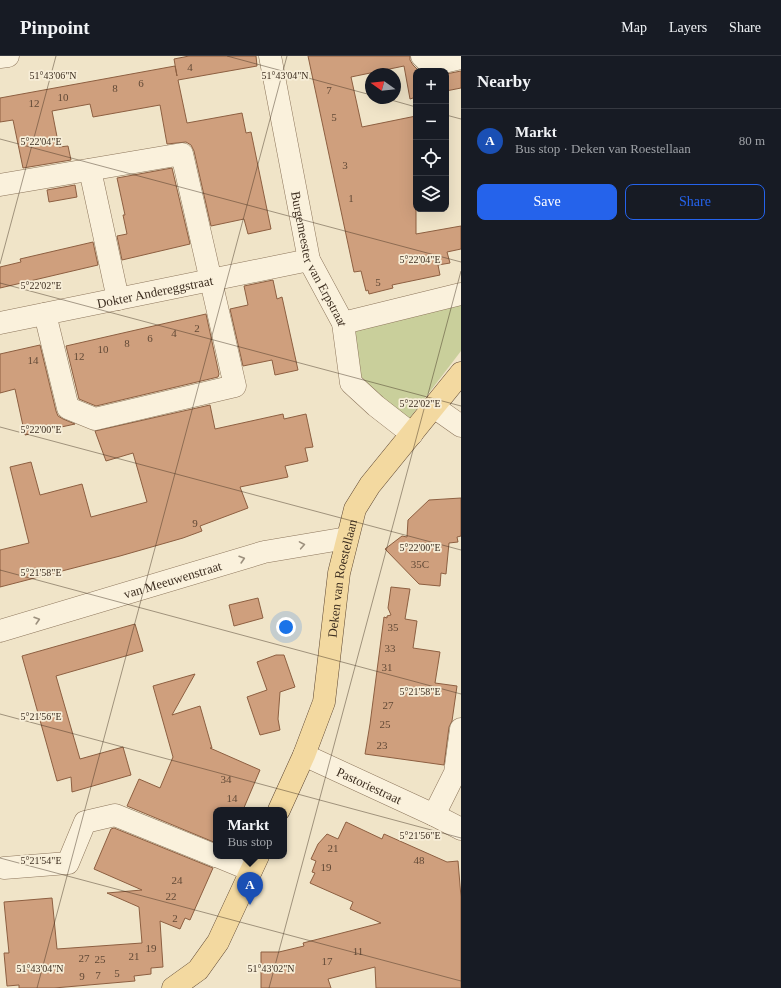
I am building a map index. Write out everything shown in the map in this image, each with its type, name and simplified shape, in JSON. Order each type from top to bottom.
[{"type":"main road","name":"Deken van Roestellaan","points":[[280,807],[304,755],[324,702],[340,572],[355,509],[370,485],[461,373]]},
{"type":"main road","points":[[173,988],[198,970],[218,942],[255,863]]},
{"type":"street","points":[[0,57],[8,56]]},
{"type":"street","name":"Burgemeester van Erpstraat","points":[[270,56],[309,260],[343,323],[351,383],[376,406],[412,434]]},
{"type":"street","points":[[422,56],[431,65],[461,58]]},
{"type":"street","points":[[0,185],[182,154],[235,386],[95,419],[68,408],[45,314]]},
{"type":"street","points":[[90,170],[118,299]]},
{"type":"street","name":"Dokter Andereggstraat","points":[[0,323],[309,260]]},
{"type":"street","points":[[343,323],[461,294]]},
{"type":"street","points":[[434,407],[461,426]]},
{"type":"street","name":"van Meeuwenstraat","points":[[0,631],[264,552],[347,538]]},
{"type":"street","points":[[434,815],[455,773],[461,729]]},
{"type":"street","name":"Pastoriestraat","points":[[304,755],[434,815],[461,830]]},
{"type":"street","points":[[4,868],[68,863],[85,822],[115,815],[213,855]]},
{"type":"street","points":[[233,859],[255,863]]},
{"type":"green space","points":[[461,303],[461,351],[402,428],[366,404],[351,330]]},
{"type":"building","points":[[189,56],[256,56],[257,66],[178,80],[187,123],[242,113],[246,133],[251,132],[271,229],[248,234],[244,219],[211,226],[194,151],[191,145],[186,142],[167,144],[160,105],[93,117],[90,104],[52,111],[59,147],[68,146],[71,160],[23,168],[13,120],[0,122],[0,98],[175,66],[177,76],[174,59]]},
{"type":"building","points":[[308,56],[410,56],[410,60],[416,68],[413,68],[413,98],[410,99],[404,66],[394,68],[365,68],[365,74],[351,77],[362,127],[413,117],[413,212],[416,212],[416,234],[461,226],[461,249],[447,252],[450,263],[438,265],[440,275],[392,285],[393,288],[369,294],[368,290],[366,291],[361,271],[354,272]]},
{"type":"building","points":[[461,71],[461,88],[449,90],[449,73]]},
{"type":"building","points":[[172,168],[190,244],[122,260],[117,236],[127,234],[123,215],[125,215],[117,178]]},
{"type":"building","points":[[75,185],[77,197],[49,202],[47,190]]},
{"type":"building","points":[[93,242],[98,265],[0,288],[0,267],[21,262],[20,259]]},
{"type":"building","points":[[273,280],[277,299],[282,297],[298,370],[275,375],[272,360],[243,366],[230,309],[248,305],[244,286]]},
{"type":"building","points":[[206,314],[219,374],[218,377],[96,406],[79,399],[66,346]]},
{"type":"building","points":[[40,345],[58,416],[75,424],[25,435],[15,389],[0,393],[0,354]]},
{"type":"building","points":[[210,405],[215,429],[283,414],[284,419],[306,414],[313,447],[305,448],[308,461],[285,466],[288,477],[240,487],[248,508],[200,526],[202,531],[120,556],[0,587],[0,550],[29,543],[10,467],[31,462],[40,495],[82,484],[91,517],[147,502],[133,453],[106,461],[95,431]]},
{"type":"building","points":[[461,498],[461,536],[457,537],[458,542],[449,543],[446,574],[441,573],[440,586],[419,584],[385,549],[402,536],[407,537],[408,520],[429,500]]},
{"type":"building","points":[[391,587],[410,589],[405,619],[417,621],[413,648],[440,652],[435,683],[457,686],[452,721],[449,727],[444,765],[365,754],[384,617],[387,618],[387,616],[391,615],[388,608]]},
{"type":"building","points":[[258,598],[263,618],[234,626],[229,605]]},
{"type":"building","points":[[135,624],[143,651],[56,676],[80,759],[123,747],[131,775],[72,792],[71,777],[57,781],[22,656]]},
{"type":"building","points":[[276,655],[284,655],[295,687],[280,692],[278,719],[280,730],[260,735],[247,697],[267,690],[257,662]]},
{"type":"building","points":[[195,674],[172,715],[200,706],[212,748],[210,748],[260,770],[244,807],[213,807],[213,842],[127,806],[139,779],[160,788],[173,757],[153,686]]},
{"type":"building","points":[[346,822],[382,839],[384,834],[447,862],[458,861],[461,897],[461,988],[376,988],[375,967],[328,979],[331,988],[261,988],[261,952],[279,952],[304,946],[303,943],[381,923],[350,909],[353,902],[310,883],[315,873],[312,872],[316,861],[311,859],[318,844],[327,834],[338,839]]},
{"type":"building","points":[[114,828],[213,868],[190,920],[185,918],[180,929],[160,921],[163,967],[151,968],[151,974],[134,976],[135,981],[54,988],[19,988],[19,985],[7,986],[4,953],[9,953],[4,902],[52,898],[57,949],[142,943],[139,907],[107,893],[142,890],[94,869],[111,829]]},
{"type":"place","name":"Markt","points":[[250,905]]}]
